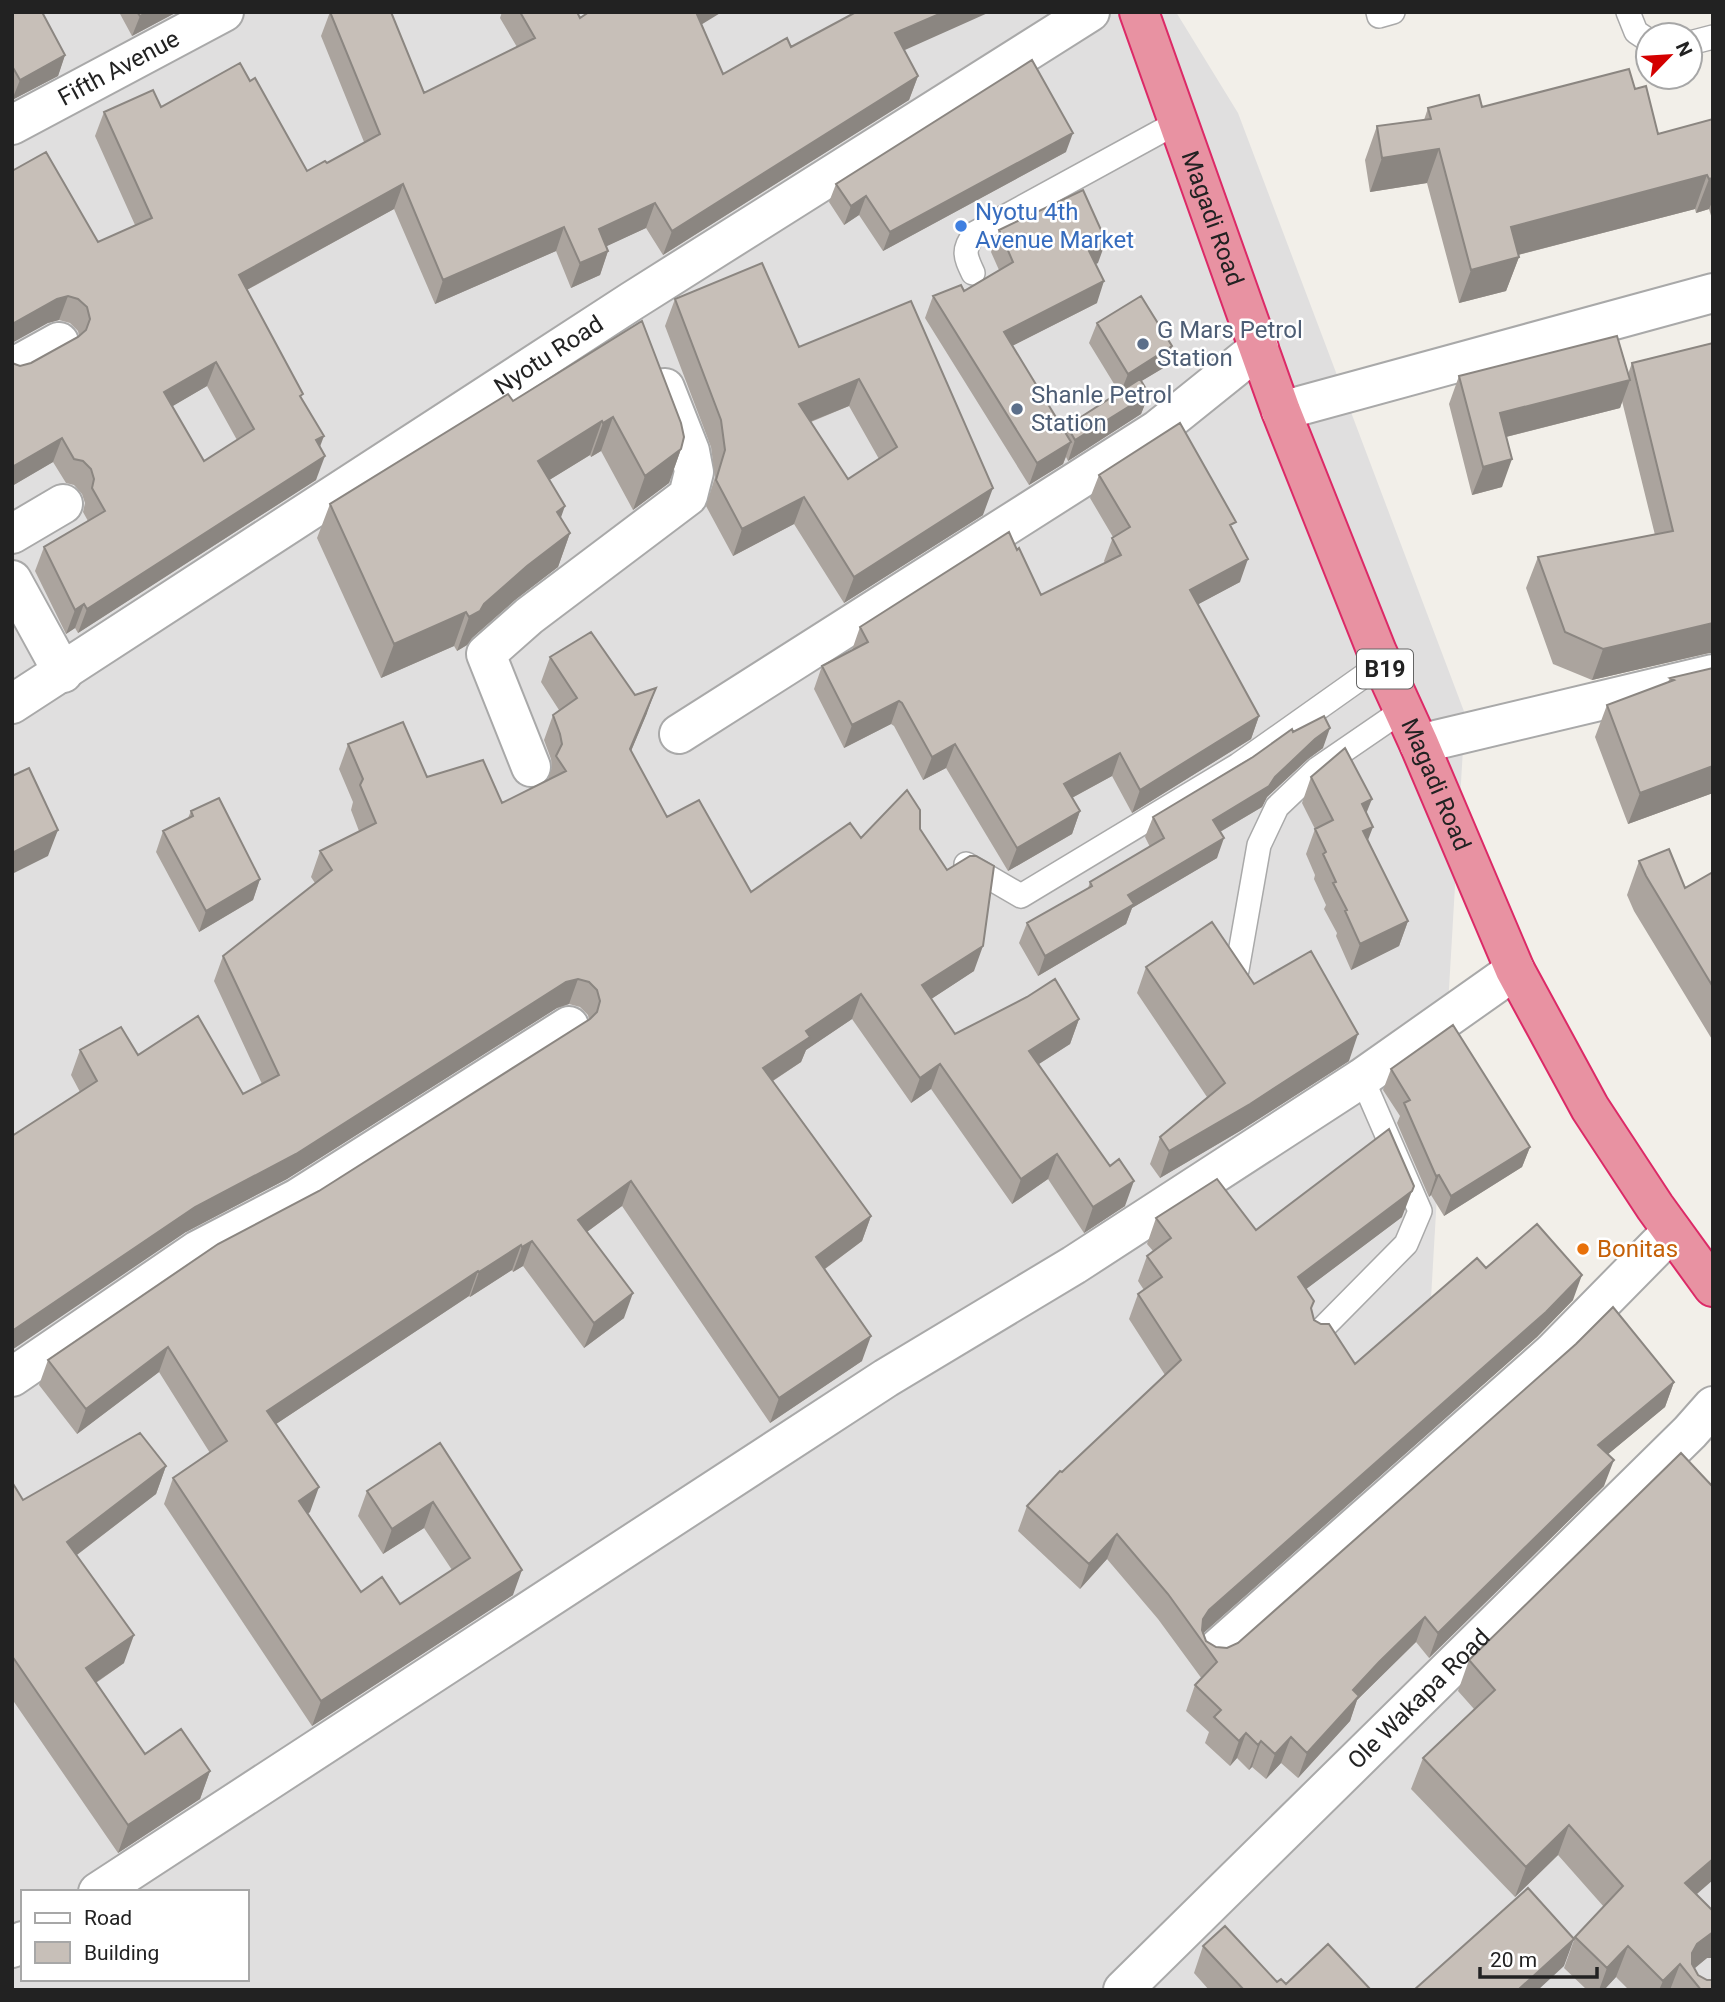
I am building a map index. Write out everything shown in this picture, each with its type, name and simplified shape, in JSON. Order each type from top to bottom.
[{"type":"highway","name":"Magadi Road","points":[[1139,12],[1281,411],[1382,663],[1515,970],[1590,1108],[1713,1287]]},
{"type":"street","name":"Fifth Avenue","points":[[12,125],[224,12]]},
{"type":"street","name":"Nyotu Road","points":[[12,704],[632,301],[1090,12]]},
{"type":"street","points":[[1281,411],[1713,293]]},
{"type":"street","points":[[531,767],[486,654],[529,616],[688,496],[694,472],[690,452],[632,301]]},
{"type":"street","points":[[12,368],[59,342]]},
{"type":"street","points":[[679,734],[1157,430],[1259,348]]},
{"type":"street","points":[[12,534],[63,504]]},
{"type":"street","points":[[12,580],[62,673]]},
{"type":"street","points":[[1419,744],[1713,674]]},
{"type":"street","points":[[101,1890],[886,1378],[1074,1265],[1362,1078],[1515,970]]},
{"type":"street","points":[[12,1377],[198,1250],[298,1198],[569,1026]]},
{"type":"street","points":[[1214,1652],[1552,1353],[1672,1231]]},
{"type":"street","name":"Ole Wakapa Road","points":[[1123,1990],[1705,1422]]},
{"type":"lane","points":[[1378,12],[1379,16],[1393,12]]},
{"type":"lane","points":[[973,274],[965,256],[968,242],[975,233],[1178,122]]},
{"type":"lane","points":[[966,864],[1021,896],[1238,765],[1382,663]]},
{"type":"lane","points":[[1237,970],[1259,845],[1277,807],[1317,769],[1403,710]]},
{"type":"lane","points":[[1315,1336],[1406,1244],[1420,1211],[1362,1078]]},
{"type":"shaded area","points":[[12,12],[1176,12],[1238,113],[1465,714],[1428,1350],[1690,1817],[1713,1811],[1713,1990],[12,1990]]},
{"type":"building","points":[[12,12],[42,12],[65,55],[20,80],[12,66]]},
{"type":"building","points":[[330,12],[391,12],[424,93],[535,38],[520,12],[577,12],[580,18],[589,12],[696,12],[723,74],[787,38],[791,47],[856,12],[944,12],[895,33],[918,76],[672,231],[655,203],[599,229],[608,251],[580,263],[564,227],[443,280],[403,184],[239,275],[303,394],[300,396],[324,436],[316,440],[325,456],[87,609],[84,604],[75,610],[44,547],[105,511],[92,488],[94,479],[91,469],[83,461],[74,459],[62,438],[12,467],[12,363],[20,366],[31,363],[78,337],[86,330],[90,319],[87,307],[78,299],[68,296],[57,299],[12,324],[12,171],[46,152],[98,242],[152,218],[104,112],[153,90],[161,107],[240,63],[250,81],[255,78],[307,171],[380,134]],"holes":[[[216,362],[254,429],[204,461],[164,392]]]},
{"type":"building","points":[[1032,60],[1073,133],[890,232],[866,196],[851,206],[836,184]]},
{"type":"building","points":[[1629,69],[1634,91],[1647,91],[1658,134],[1713,119],[1713,178],[1709,179],[1707,175],[1511,227],[1519,257],[1471,270],[1439,149],[1382,158],[1377,126],[1431,119],[1428,108],[1479,95],[1482,107]]},
{"type":"building","points":[[1083,190],[1106,241],[1088,249],[1104,281],[1004,332],[1071,442],[1037,463],[933,296],[961,285],[964,291],[1013,262],[999,230]]},
{"type":"building","points":[[762,263],[799,347],[911,301],[993,488],[854,577],[804,497],[742,529],[716,480],[725,450],[721,420],[675,299]],"holes":[[[859,379],[897,447],[848,479],[799,404]]]},
{"type":"building","points":[[1141,296],[1172,346],[1128,374],[1097,323]]},
{"type":"building","points":[[642,321],[681,423],[684,437],[681,449],[645,476],[613,417],[603,423],[602,421],[538,461],[565,506],[557,512],[570,533],[527,566],[484,604],[480,611],[469,617],[466,612],[394,644],[330,504],[508,394],[513,401]]},
{"type":"building","points":[[1617,336],[1630,380],[1500,413],[1512,459],[1483,467],[1459,376]]},
{"type":"building","points":[[1713,343],[1713,623],[1603,649],[1565,632],[1538,557],[1673,531],[1632,363]]},
{"type":"building","points":[[1140,379],[1149,394],[1075,440],[1067,426]]},
{"type":"building","points":[[1180,423],[1236,522],[1230,525],[1248,559],[1190,590],[1259,716],[1140,790],[1120,753],[1064,784],[1080,811],[1017,848],[955,744],[932,757],[899,701],[852,725],[822,666],[868,642],[860,627],[1009,532],[1041,595],[1121,555],[1112,538],[1130,527],[1099,475]]},
{"type":"building","points":[[591,632],[635,695],[656,688],[630,749],[667,817],[699,800],[751,892],[850,823],[861,838],[907,790],[920,810],[920,829],[947,870],[970,856],[976,856],[994,866],[983,946],[922,985],[955,1034],[1027,997],[1055,979],[1079,1019],[1029,1051],[1110,1166],[1119,1159],[1134,1181],[1093,1207],[1057,1154],[1021,1179],[940,1064],[920,1078],[861,994],[806,1031],[810,1037],[763,1068],[871,1216],[816,1257],[871,1336],[779,1398],[631,1181],[578,1220],[633,1293],[594,1323],[532,1241],[478,1271],[267,1411],[319,1487],[299,1501],[361,1592],[382,1577],[400,1604],[470,1558],[433,1502],[392,1529],[367,1491],[440,1443],[522,1570],[321,1701],[173,1478],[227,1441],[168,1347],[86,1409],[48,1360],[218,1244],[319,1191],[590,1019],[597,1012],[600,1001],[597,990],[589,982],[578,979],[566,982],[296,1154],[195,1207],[12,1331],[12,1136],[97,1081],[80,1050],[121,1027],[138,1055],[198,1016],[243,1094],[279,1075],[223,956],[332,870],[320,851],[376,823],[360,785],[363,779],[348,744],[403,722],[427,777],[483,760],[502,803],[566,771],[556,756],[562,744],[553,715],[577,698],[550,657]]},
{"type":"building","points":[[1713,668],[1713,766],[1640,793],[1607,705],[1674,680],[1670,678]]},
{"type":"building","points":[[1324,716],[1330,728],[1275,777],[1269,786],[1213,820],[1224,838],[1128,895],[1134,904],[1045,956],[1027,923],[1092,886],[1090,882],[1164,838],[1153,817],[1253,757],[1292,729],[1293,732]]},
{"type":"building","points":[[1345,748],[1372,799],[1362,804],[1373,827],[1363,831],[1408,921],[1360,944],[1333,883],[1336,882],[1315,829],[1333,820],[1311,777]]},
{"type":"building","points":[[29,768],[58,830],[12,853],[12,776]]},
{"type":"building","points":[[219,798],[260,879],[206,911],[163,831],[193,816],[191,811]]},
{"type":"building","points":[[1669,849],[1685,888],[1713,872],[1713,987],[1639,861]]},
{"type":"building","points":[[1212,922],[1254,984],[1311,951],[1358,1034],[1250,1104],[1169,1151],[1160,1137],[1225,1083],[1146,967]]},
{"type":"building","points":[[1453,1025],[1530,1147],[1451,1196],[1439,1175],[1436,1176],[1404,1103],[1410,1100],[1391,1069]]},
{"type":"building","points":[[1389,1129],[1414,1186],[1412,1191],[1298,1277],[1314,1301],[1311,1308],[1314,1320],[1329,1324],[1355,1364],[1477,1258],[1486,1268],[1537,1224],[1582,1275],[1546,1312],[1209,1610],[1203,1619],[1202,1630],[1206,1641],[1216,1647],[1227,1648],[1238,1643],[1576,1344],[1613,1307],[1674,1382],[1598,1445],[1614,1460],[1438,1633],[1425,1617],[1353,1690],[1359,1696],[1307,1753],[1291,1737],[1275,1754],[1261,1741],[1258,1745],[1246,1733],[1239,1741],[1214,1717],[1221,1710],[1195,1685],[1217,1662],[1168,1594],[1117,1534],[1089,1564],[1027,1506],[1060,1471],[1181,1360],[1138,1294],[1162,1277],[1147,1256],[1171,1238],[1156,1218],[1217,1179],[1256,1230]]},
{"type":"building","points":[[140,1433],[166,1466],[67,1542],[134,1635],[86,1668],[145,1754],[181,1729],[210,1771],[128,1825],[12,1656],[12,1482],[23,1500]]},
{"type":"building","points":[[1681,1453],[1713,1487],[1713,1859],[1685,1883],[1713,1911],[1713,1932],[1697,1944],[1692,1953],[1692,1964],[1698,1975],[1713,1980],[1713,1990],[1701,1990],[1680,1964],[1663,1981],[1628,1946],[1607,1968],[1575,1937],[1623,1886],[1569,1825],[1526,1867],[1423,1758],[1495,1690],[1469,1660]]},
{"type":"building","points":[[1528,1888],[1574,1939],[1518,1990],[1414,1990]]},
{"type":"building","points":[[1225,1926],[1277,1982],[1281,1979],[1286,1984],[1328,1944],[1371,1990],[1244,1990],[1203,1946]]},
{"type":"place","name":"Nyotu 4th Avenue Market","points":[[961,226]]},
{"type":"place","name":"G Mars Petrol Station","points":[[1143,344]]},
{"type":"place","name":"Shanle Petrol Station","points":[[1017,409]]},
{"type":"place","name":"Bonitas","points":[[1583,1249]]}]
